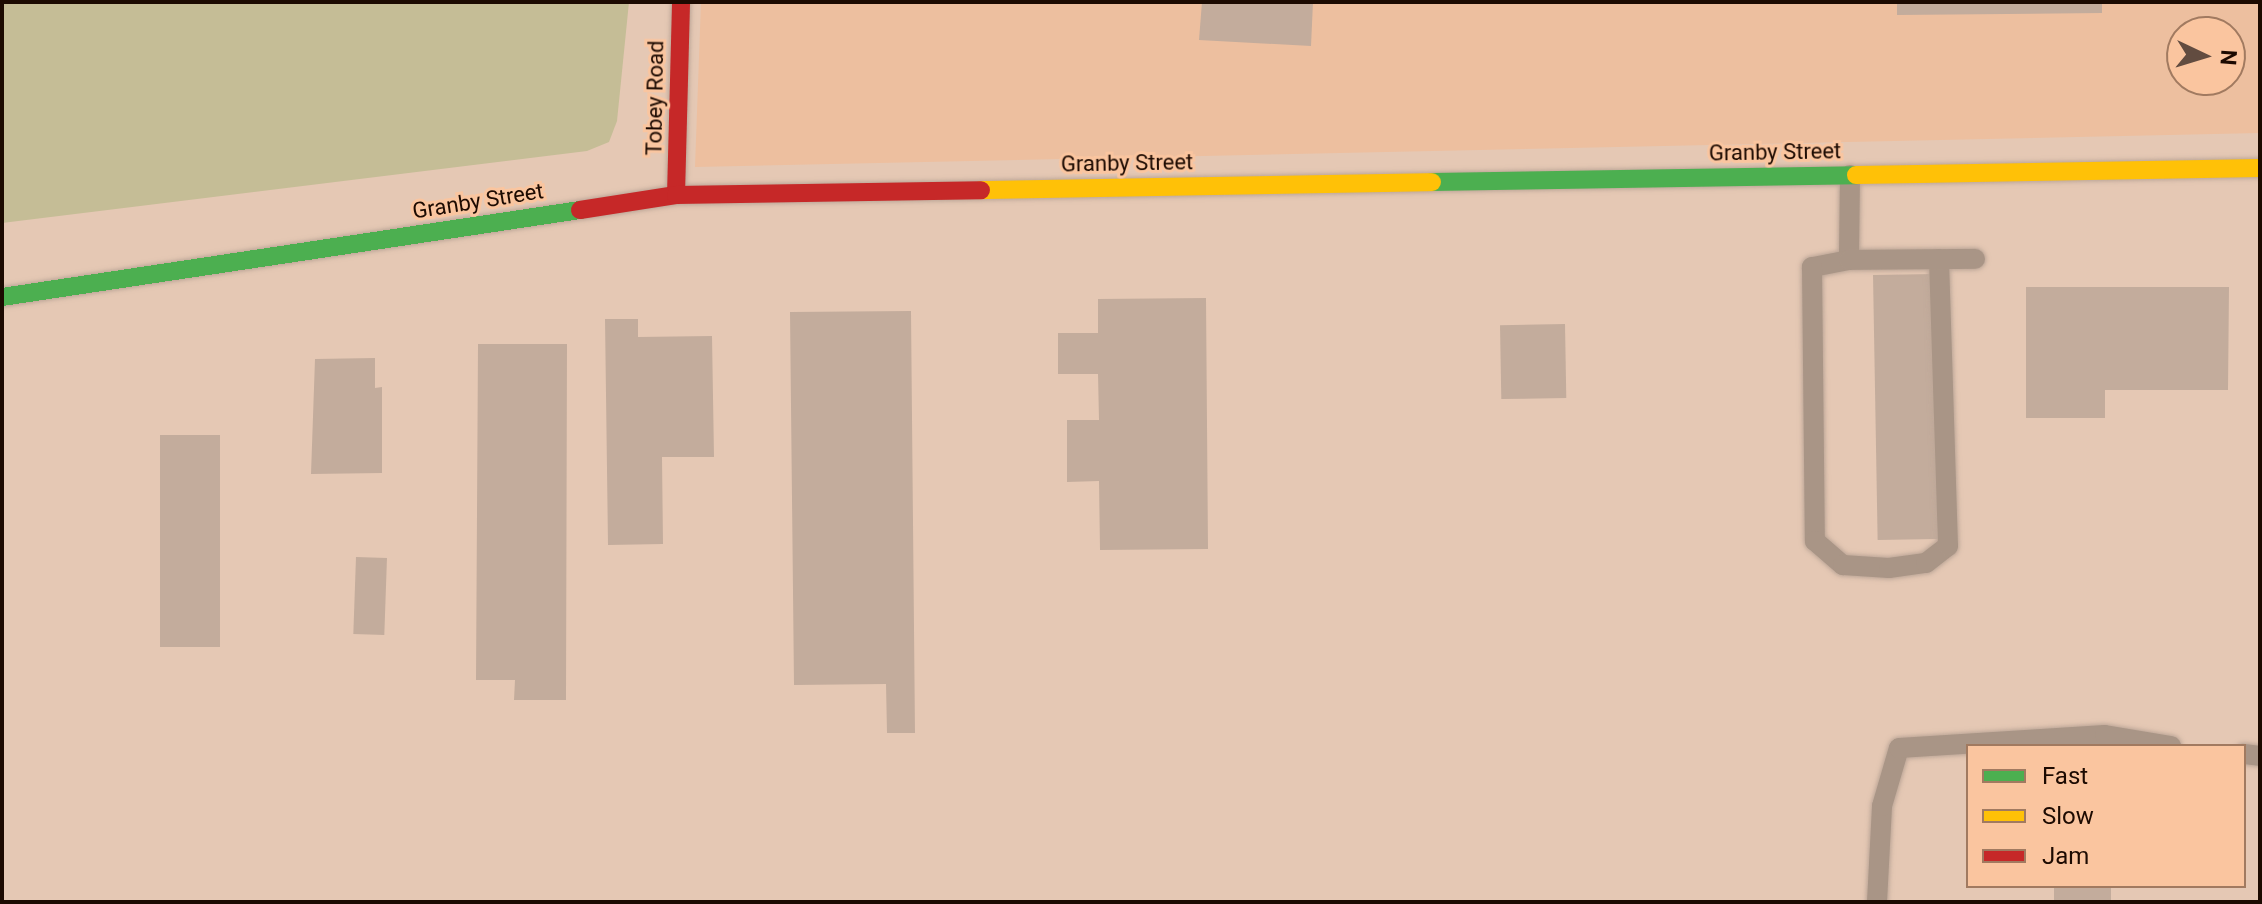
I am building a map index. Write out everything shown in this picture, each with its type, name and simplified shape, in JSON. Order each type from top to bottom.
[{"type":"main road","name":"Tobey Road","points":[[676,195],[681,2]]},
{"type":"main road","name":"Granby Street","points":[[2,297],[676,195],[2260,168]]},
{"type":"lane","points":[[1849,260],[1850,175]]},
{"type":"lane","points":[[1939,259],[1948,546],[1926,563],[1889,568],[1843,565],[1815,541],[1812,267],[1849,260],[1939,259],[1975,259]]},
{"type":"lane","points":[[1877,902],[1882,806],[1899,748],[2105,735],[2159,744]]},
{"type":"shaded area","points":[[2,2],[629,2],[617,121],[609,142],[587,151],[2,223]]},
{"type":"shaded area","points":[[701,2],[2260,2],[2260,133],[695,167]]},
{"type":"building","points":[[1202,2],[1313,2],[1311,46],[1199,40]]},
{"type":"building","points":[[1897,2],[2102,2],[2102,13],[1897,15]]},
{"type":"building","points":[[1933,274],[1938,539],[1878,540],[1873,275]]},
{"type":"building","points":[[2026,287],[2229,287],[2228,390],[2105,390],[2105,418],[2026,418]]},
{"type":"building","points":[[1206,298],[1208,549],[1100,550],[1099,481],[1067,482],[1067,420],[1099,420],[1098,374],[1058,374],[1058,333],[1098,333],[1098,299]]},
{"type":"building","points":[[911,311],[915,733],[887,733],[886,684],[794,685],[790,312]]},
{"type":"building","points":[[605,319],[638,319],[638,337],[712,336],[714,457],[662,457],[663,544],[608,545]]},
{"type":"building","points":[[1565,324],[1566,398],[1501,399],[1500,325]]},
{"type":"building","points":[[478,344],[567,344],[566,700],[514,700],[515,680],[476,680]]},
{"type":"building","points":[[375,358],[375,388],[382,387],[382,473],[311,474],[315,359]]},
{"type":"building","points":[[160,435],[220,435],[220,647],[160,647]]},
{"type":"building","points":[[356,557],[387,558],[384,635],[353,634]]},
{"type":"building","points":[[2054,888],[2111,888],[2111,902],[2054,902]]},
{"type":"traffic: fast","points":[[1432,182],[1856,175]]},
{"type":"traffic: fast","points":[[2,297],[580,210]]},
{"type":"traffic: slow","points":[[1856,175],[2260,168]]},
{"type":"traffic: slow","points":[[981,190],[1432,182]]},
{"type":"traffic: jam","points":[[676,195],[681,2]]},
{"type":"traffic: jam","points":[[580,210],[676,195],[981,190]]}]
